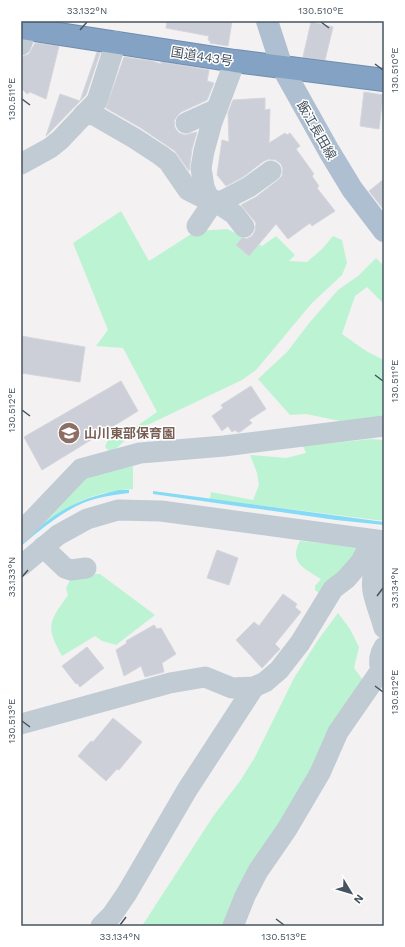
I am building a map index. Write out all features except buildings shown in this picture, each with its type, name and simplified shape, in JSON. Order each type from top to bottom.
[{"type":"highway","name":"国道443号","points":[[23,34],[116,42],[384,80]]},
{"type":"main road","name":"飯江長田線","points":[[267,21],[282,66],[332,158],[352,189],[384,231]]},
{"type":"street","points":[[21,164],[50,148],[60,140],[97,101],[116,42]]},
{"type":"street","points":[[235,60],[217,109],[204,151],[201,168],[204,186],[208,196],[234,214],[244,227]]},
{"type":"street","points":[[186,123],[217,109]]},
{"type":"street","points":[[84,114],[94,115],[160,155],[168,161],[188,190],[202,198],[222,201],[249,187],[271,171]]},
{"type":"street","points":[[197,226],[214,201]]},
{"type":"street","points":[[21,532],[81,469],[140,453],[224,446],[384,426]]},
{"type":"street","points":[[21,566],[58,535],[87,519],[118,510],[161,511],[379,541]]},
{"type":"street","points":[[379,541],[373,590],[384,626]]},
{"type":"street","points":[[21,724],[170,683],[205,677],[232,688],[254,686],[266,682],[279,670],[300,643],[333,589],[346,579],[379,541]]},
{"type":"street","points":[[43,547],[65,568],[71,570],[86,568]]},
{"type":"street","points":[[233,926],[245,896],[258,871],[287,829],[320,773],[338,732],[382,671],[379,661],[380,654],[384,647]]},
{"type":"street","points":[[101,926],[112,915],[127,893],[187,790],[254,686]]},
{"type":"green space","points":[[121,211],[149,261],[196,231],[227,229],[262,246],[276,236],[295,255],[289,261],[307,262],[322,249],[333,236],[342,240],[347,263],[342,275],[312,303],[256,370],[242,380],[137,430],[111,453],[105,447],[109,437],[131,430],[157,412],[123,348],[96,346],[108,330],[73,243]]},
{"type":"green space","points":[[376,258],[384,266],[384,304],[367,287],[355,296],[342,334],[366,351],[384,360],[384,417],[340,421],[306,414],[290,415],[258,379],[287,352],[310,322],[338,290],[358,276]]},
{"type":"green space","points":[[371,439],[384,440],[384,521],[210,499],[211,492],[253,500],[259,485],[257,473],[250,455],[286,458],[306,453],[303,446]]},
{"type":"green space","points":[[133,466],[133,489],[104,493],[80,501],[33,531],[82,478],[109,470]]},
{"type":"green space","points":[[300,541],[362,547],[321,595],[315,590],[315,586],[321,579],[309,572],[297,560],[296,554]]},
{"type":"green space","points":[[86,574],[100,574],[155,615],[116,645],[102,641],[95,636],[62,656],[51,631],[53,618],[68,595],[66,588],[71,578]]},
{"type":"green space","points":[[338,613],[350,629],[359,647],[354,668],[366,684],[229,926],[142,926],[214,815],[240,781],[255,757],[294,678],[318,640]]},
{"type":"water","points":[[119,490],[129,490],[129,493],[106,496],[83,503],[50,522],[21,546],[21,542],[69,507],[87,499]]},
{"type":"water","points":[[153,491],[384,522],[384,525],[336,520],[153,494]]},
{"type":"place","name":"山川東部保育園","points":[[69,433]]}]
